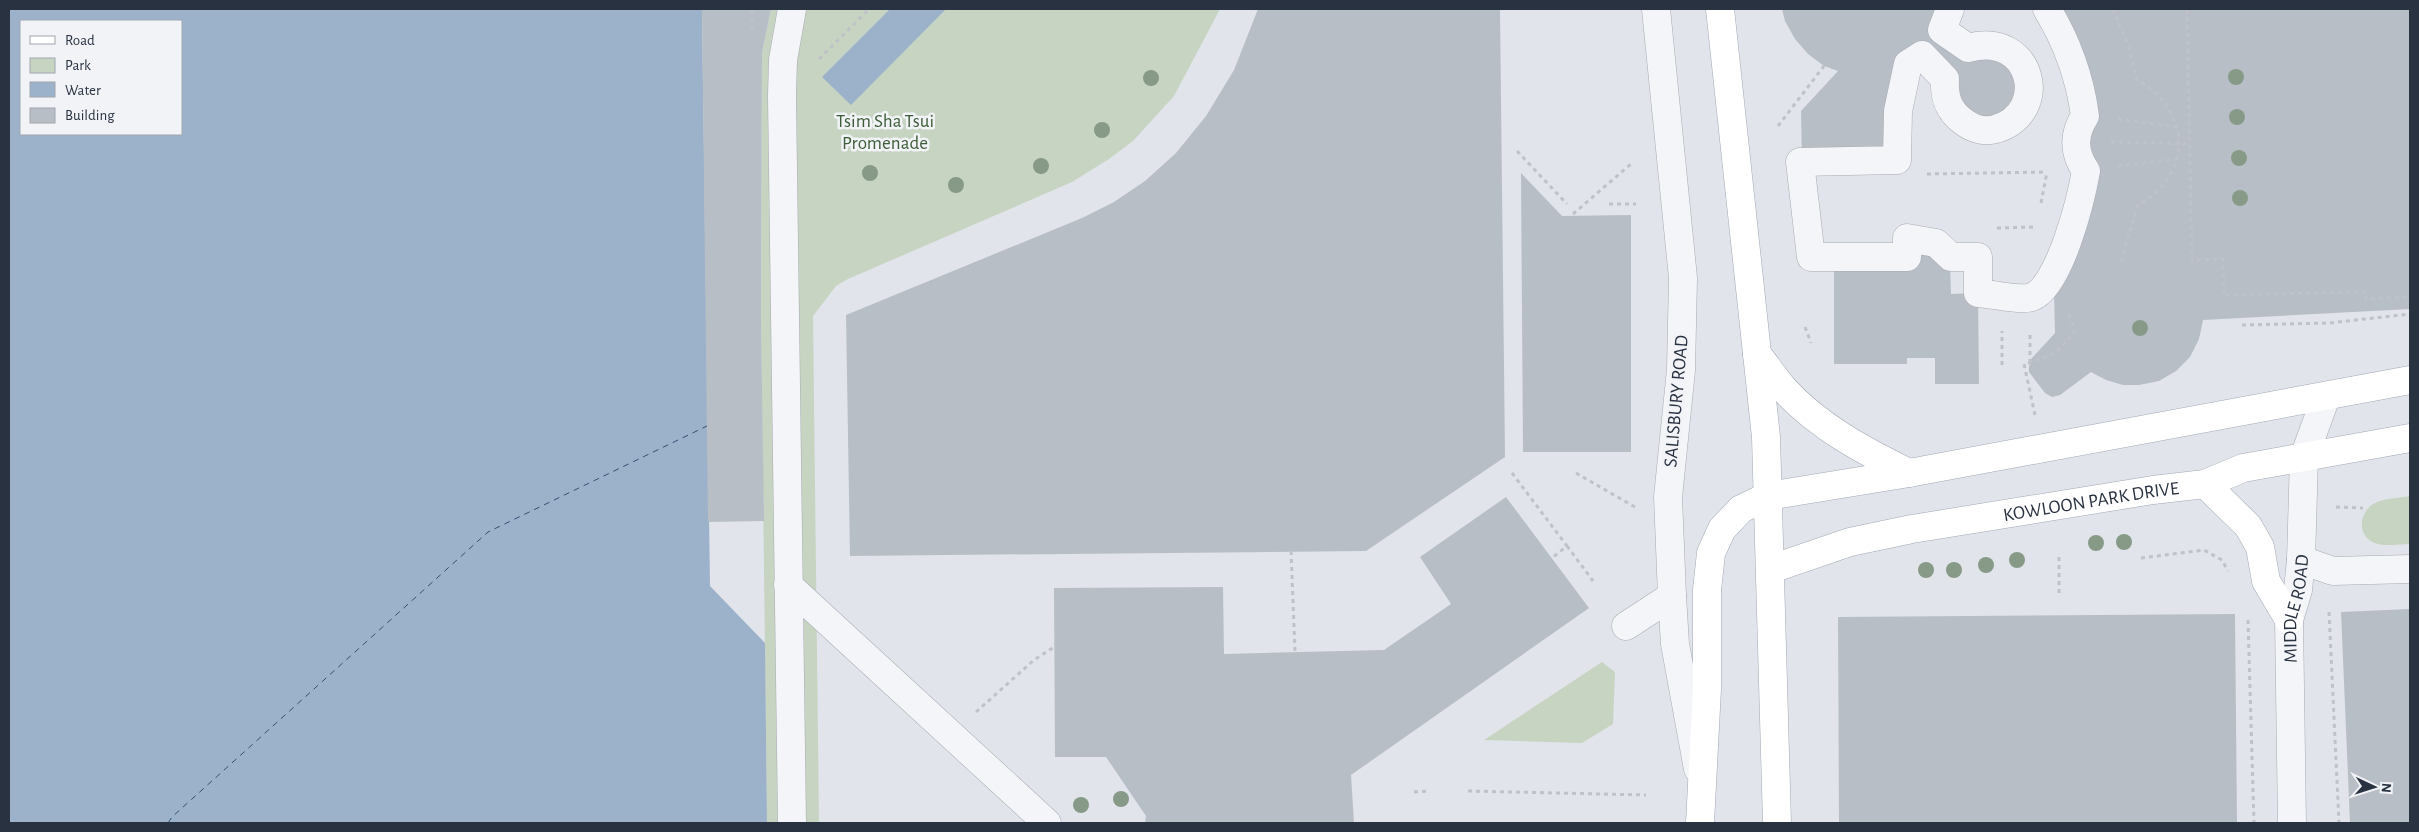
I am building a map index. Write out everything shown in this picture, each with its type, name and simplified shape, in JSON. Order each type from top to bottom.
[{"type":"main road","points":[[1720,9],[1766,437],[1777,823]]},
{"type":"main road","points":[[1757,354],[1784,388],[1810,413],[1872,455],[1909,473]]},
{"type":"main road","points":[[1768,496],[1909,473],[2410,380]]},
{"type":"main road","name":"KOWLOON PARK DRIVE","points":[[1771,570],[1850,542],[1912,529],[2153,490],[2205,484],[2243,468],[2410,438]]},
{"type":"main road","points":[[2205,484],[2248,526],[2260,547],[2266,581],[2289,620]]},
{"type":"main road","name":"SALISBURY ROAD","points":[[1700,823],[1708,689],[1707,590],[1711,553],[1722,529],[1741,508],[1768,496]]},
{"type":"street","points":[[792,9],[783,60],[782,96],[792,823]]},
{"type":"street","name":"SALISBURY ROAD","points":[[1656,9],[1682,278],[1681,370],[1668,497],[1672,596],[1675,644],[1703,793]]},
{"type":"street","points":[[1950,9],[1942,30],[1968,48],[1981,45],[1995,45],[2007,49],[2018,58],[2025,69],[2029,82],[2028,96],[2024,108],[2016,118],[2005,126],[1992,130],[1979,130],[1956,117],[1948,105],[1944,92],[1945,79],[1922,55],[1908,64],[1898,111],[1897,160],[1800,162],[1811,257],[1907,257],[1907,238],[1936,242],[1951,257],[1978,257],[1978,293],[2030,298],[2040,293],[2060,260],[2072,231],[2086,171],[2076,154],[2075,143],[2079,125],[2085,116],[2078,79],[2068,50],[2047,9]]},
{"type":"street","name":"MIDDLE ROAD","points":[[2292,823],[2289,620],[2298,590],[2301,560],[2304,457],[2326,397]]},
{"type":"street","points":[[2301,560],[2333,571],[2410,569]]},
{"type":"street","points":[[788,585],[1047,823]]},
{"type":"street","points":[[1626,626],[1672,596]]},
{"type":"path","points":[[782,96],[869,9]]},
{"type":"path","points":[[2113,9],[2129,48],[2137,80],[2162,99],[2177,127],[2179,143],[2177,159],[2163,188],[2137,206],[2121,263]]},
{"type":"path","points":[[2187,9],[2192,260],[2223,259],[2224,295],[2366,292],[2366,299],[2410,297]]},
{"type":"path","points":[[1778,126],[1824,66]]},
{"type":"path","points":[[2115,118],[2177,127]]},
{"type":"path","points":[[2106,142],[2190,144]]},
{"type":"path","points":[[1518,151],[1567,204]]},
{"type":"path","points":[[2115,166],[2177,159]]},
{"type":"path","points":[[1573,214],[1632,163]]},
{"type":"path","points":[[1609,204],[1636,204]]},
{"type":"path","points":[[2242,325],[2329,323],[2410,314]]},
{"type":"path","points":[[1805,327],[1811,343]]},
{"type":"path","points":[[1576,472],[1636,508]]},
{"type":"path","points":[[1512,473],[1593,582]]},
{"type":"path","points":[[2328,507],[2363,508]]},
{"type":"path","points":[[1552,558],[1567,546]]},
{"type":"path","points":[[2140,558],[2204,550],[2222,560],[2231,577]]},
{"type":"path","points":[[1291,551],[1295,651]]},
{"type":"path","points":[[2059,554],[2059,593]]},
{"type":"path","points":[[2247,611],[2254,823]]},
{"type":"path","points":[[2329,611],[2339,823]]},
{"type":"path","points":[[975,713],[1034,660],[1054,647]]},
{"type":"path","points":[[1414,792],[1428,791]]},
{"type":"path","points":[[1468,791],[1646,795]]},
{"type":"green space","name":"Tsim Sha Tsui Promenade","points":[[771,9],[1220,9],[1174,96],[1133,141],[1109,159],[1072,182],[848,279],[836,286],[813,316],[819,823],[767,823],[761,316],[762,53]]},
{"type":"green space","points":[[2410,496],[2410,544],[2383,545],[2369,540],[2362,529],[2362,523],[2363,517],[2370,507],[2383,500]]},
{"type":"green space","points":[[1602,662],[1615,672],[1613,724],[1582,743],[1484,740]]},
{"type":"water","points":[[9,9],[702,9],[710,586],[765,643],[767,823],[9,823]]},
{"type":"water","points":[[890,9],[946,9],[851,105],[822,77]]},
{"type":"building","points":[[702,9],[771,9],[762,53],[761,316],[764,521],[708,522]]},
{"type":"building","points":[[1258,9],[1500,9],[1505,457],[1366,551],[850,556],[846,315],[1082,218],[1114,202],[1145,181],[1176,153],[1206,116],[1234,70]]},
{"type":"building","points":[[1782,9],[1950,9],[1942,30],[1995,45],[2028,95],[1979,129],[1922,55],[1897,160],[1802,162],[1801,111],[1838,71],[1824,66],[1808,54],[1795,39],[1785,21]]},
{"type":"building","points":[[2047,9],[2410,9],[2410,309],[2203,320],[2199,339],[2190,357],[2176,371],[2159,381],[2139,385],[2123,385],[2106,380],[2091,372],[2060,395],[2052,397],[2045,393],[2029,372],[2029,367],[2031,359],[2055,333],[2054,292],[2079,125]]},
{"type":"building","points":[[1521,173],[1562,216],[1631,215],[1631,452],[1523,452]]},
{"type":"building","points":[[1907,238],[1950,263],[1951,294],[1978,293],[1979,384],[1935,384],[1935,358],[1907,358],[1907,364],[1834,364],[1834,257],[1907,257]]},
{"type":"building","points":[[1506,497],[1589,608],[1351,775],[1354,823],[1145,823],[1146,816],[1106,757],[1055,757],[1054,588],[1223,587],[1224,654],[1384,650],[1451,604],[1420,557]]},
{"type":"building","points":[[2410,609],[2410,823],[2350,823],[2341,612]]},
{"type":"building","points":[[2235,614],[2237,823],[1839,823],[1838,617]]},
{"type":"ferry route","points":[[168,823],[172,817],[488,532],[707,426]]}]
